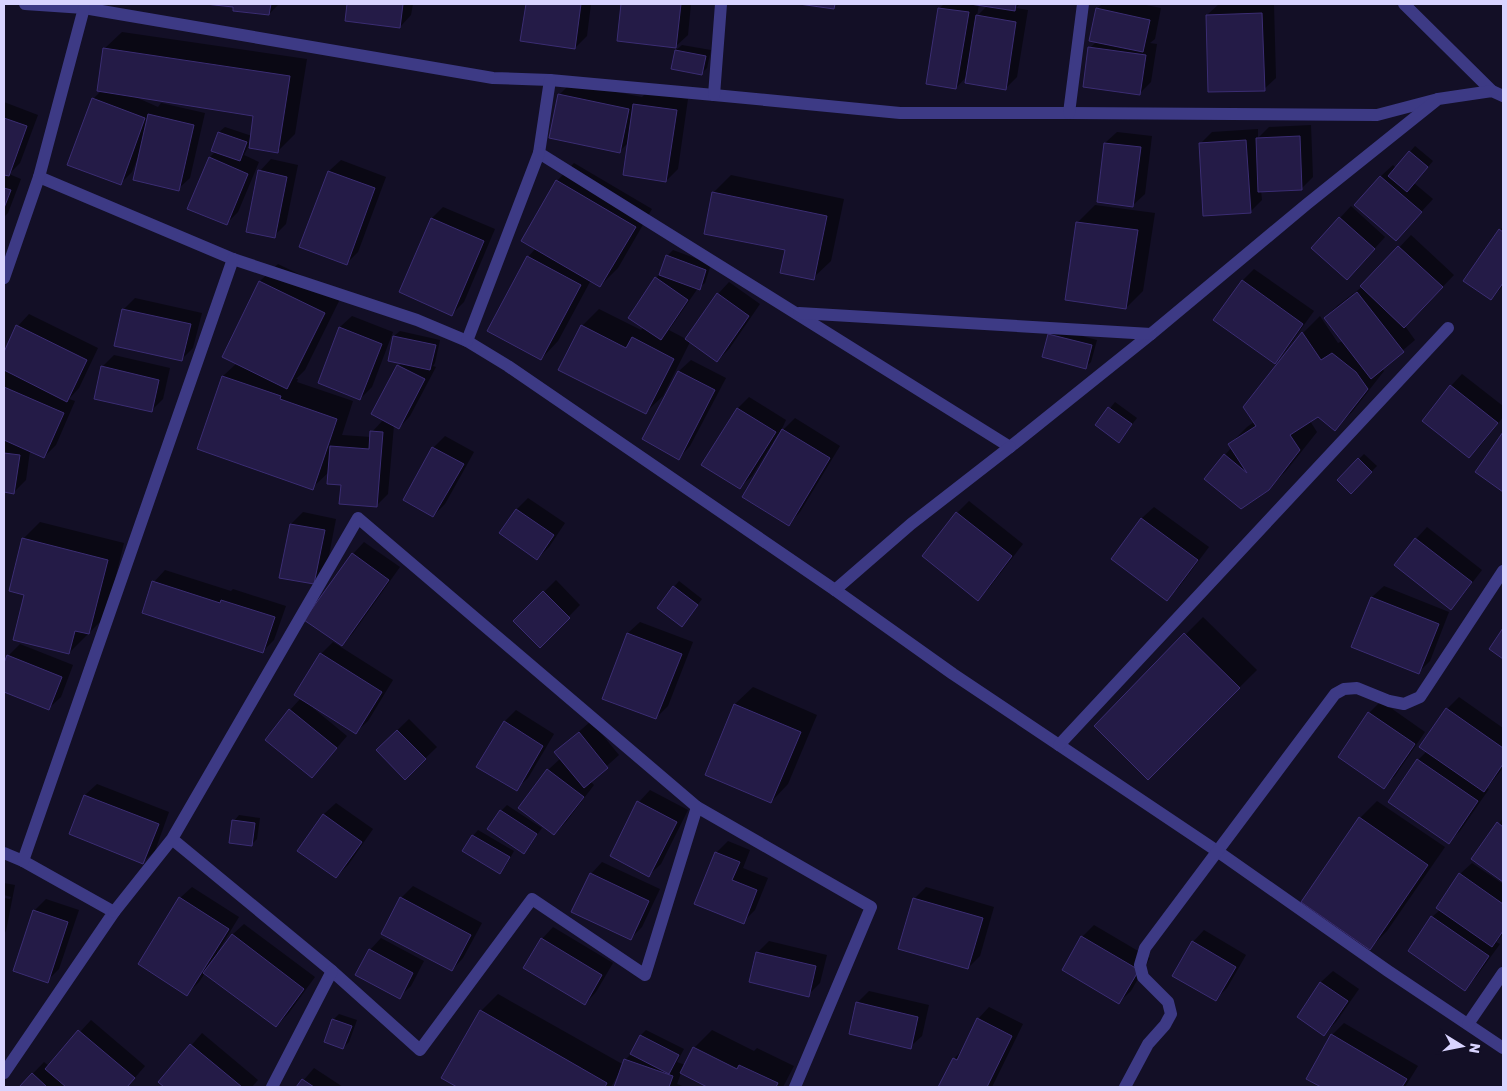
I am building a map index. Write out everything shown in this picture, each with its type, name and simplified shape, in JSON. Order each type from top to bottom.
[{"type":"street","points":[[26,4],[84,8],[493,78],[550,80],[900,113],[1377,115],[1438,99],[1497,94]]},
{"type":"street","points":[[714,95],[721,4]]},
{"type":"street","points":[[1069,113],[1083,4]]},
{"type":"street","points":[[1404,4],[1497,94]]},
{"type":"street","points":[[4,278],[39,177],[84,8]]},
{"type":"street","points":[[467,341],[539,153],[550,80]]},
{"type":"street","points":[[835,590],[911,524],[1151,334],[1307,204],[1438,99]]},
{"type":"street","points":[[539,153],[1010,447]]},
{"type":"street","points":[[39,177],[233,259],[417,320],[467,341],[508,366],[835,590],[953,674],[1217,851],[1388,971],[1503,1048]]},
{"type":"street","points":[[23,861],[233,259]]},
{"type":"street","points":[[796,313],[1151,334]]},
{"type":"street","points":[[1059,745],[1448,328]]},
{"type":"street","points":[[4,1073],[114,912],[172,839],[358,518],[698,807],[871,907],[795,1087]]},
{"type":"street","points":[[1124,1087],[1148,1044],[1165,1025],[1171,1014],[1168,1002],[1143,977],[1140,965],[1145,948],[1335,694],[1344,689],[1357,688],[1389,701],[1404,704],[1420,697],[1503,571]]},
{"type":"street","points":[[172,839],[332,971],[420,1050],[532,899],[645,975],[698,807]]},
{"type":"street","points":[[4,852],[114,912]]},
{"type":"street","points":[[272,1087],[332,971]]},
{"type":"street","points":[[1468,1024],[1503,973]]},
{"type":"building","points":[[205,4],[271,4],[269,15],[233,11],[233,7]]},
{"type":"building","points":[[347,4],[403,4],[400,28],[345,21]]},
{"type":"building","points":[[526,4],[581,4],[575,49],[520,41]]},
{"type":"building","points":[[621,4],[681,4],[676,48],[617,41]]},
{"type":"building","points":[[799,4],[835,4],[834,9]]},
{"type":"building","points":[[970,4],[1016,4],[1015,11]]},
{"type":"building","points":[[938,8],[969,12],[956,89],[926,84]]},
{"type":"building","points":[[1096,8],[1150,20],[1143,52],[1089,41]]},
{"type":"building","points":[[1262,13],[1265,91],[1208,92],[1206,15]]},
{"type":"building","points":[[976,15],[1016,22],[1006,90],[965,83]]},
{"type":"building","points":[[1088,47],[1146,55],[1140,95],[1083,87]]},
{"type":"building","points":[[103,48],[290,76],[278,153],[249,148],[253,116],[97,91]]},
{"type":"building","points":[[675,50],[706,56],[702,75],[671,69]]},
{"type":"building","points":[[558,94],[629,109],[620,153],[549,138]]},
{"type":"building","points":[[92,98],[145,118],[121,185],[67,165]]},
{"type":"building","points":[[633,104],[677,110],[666,182],[623,175]]},
{"type":"building","points":[[148,114],[194,125],[179,191],[133,180]]},
{"type":"building","points":[[4,118],[27,126],[9,176],[4,175]]},
{"type":"building","points":[[218,132],[247,142],[240,161],[211,151]]},
{"type":"building","points":[[1300,136],[1302,190],[1258,192],[1256,138]]},
{"type":"building","points":[[1246,140],[1251,213],[1203,216],[1199,143]]},
{"type":"building","points":[[1104,143],[1141,147],[1133,207],[1097,202]]},
{"type":"building","points":[[1409,151],[1428,167],[1407,192],[1388,176]]},
{"type":"building","points":[[209,157],[248,174],[227,225],[187,209]]},
{"type":"building","points":[[258,170],[287,177],[275,238],[246,232]]},
{"type":"building","points":[[328,171],[375,188],[347,265],[299,247]]},
{"type":"building","points":[[1380,176],[1422,212],[1396,241],[1354,205]]},
{"type":"building","points":[[556,180],[636,227],[600,287],[521,241]]},
{"type":"building","points":[[4,188],[11,190],[4,208]]},
{"type":"building","points":[[712,192],[827,216],[814,280],[780,273],[785,250],[704,234]]},
{"type":"building","points":[[1339,217],[1375,249],[1347,280],[1311,248]]},
{"type":"building","points":[[431,218],[484,241],[452,316],[399,292]]},
{"type":"building","points":[[1076,222],[1138,230],[1126,309],[1065,300]]},
{"type":"building","points":[[1499,229],[1503,232],[1503,283],[1491,300],[1463,281]]},
{"type":"building","points":[[1398,246],[1443,287],[1404,328],[1360,286]]},
{"type":"building","points":[[666,255],[706,270],[700,290],[659,275]]},
{"type":"building","points":[[527,256],[581,285],[541,360],[487,331]]},
{"type":"building","points":[[655,277],[688,300],[661,340],[628,318]]},
{"type":"building","points":[[1242,280],[1303,324],[1275,364],[1213,320]]},
{"type":"building","points":[[259,281],[325,313],[287,389],[222,357]]},
{"type":"building","points":[[1357,292],[1404,352],[1371,379],[1324,318]]},
{"type":"building","points":[[717,293],[749,316],[717,362],[685,339]]},
{"type":"building","points":[[122,309],[191,324],[182,361],[114,346]]},
{"type":"building","points":[[16,325],[87,360],[67,402],[4,370],[4,352]]},
{"type":"building","points":[[581,325],[626,348],[632,337],[674,359],[646,414],[558,370]]},
{"type":"building","points":[[339,327],[382,344],[360,400],[318,383]]},
{"type":"building","points":[[1302,332],[1321,360],[1332,353],[1356,372],[1368,389],[1335,431],[1318,417],[1290,435],[1300,450],[1269,490],[1241,509],[1204,479],[1224,454],[1247,473],[1228,444],[1256,426],[1243,407]]},
{"type":"building","points":[[1048,334],[1092,345],[1086,369],[1042,357]]},
{"type":"building","points":[[393,336],[436,345],[430,370],[388,361]]},
{"type":"building","points":[[397,365],[425,379],[399,429],[371,414]]},
{"type":"building","points":[[101,366],[159,380],[152,412],[94,399]]},
{"type":"building","points":[[678,371],[715,390],[679,460],[642,439]]},
{"type":"building","points":[[222,376],[281,396],[280,399],[337,419],[313,490],[197,449]]},
{"type":"building","points":[[1450,385],[1498,423],[1469,458],[1422,421]]},
{"type":"building","points":[[4,387],[64,413],[44,458],[4,440]]},
{"type":"building","points":[[1108,407],[1132,424],[1119,443],[1095,425]]},
{"type":"building","points":[[737,408],[776,432],[740,489],[701,465]]},
{"type":"building","points":[[782,429],[830,458],[789,526],[742,497]]},
{"type":"building","points":[[370,431],[383,432],[377,507],[339,504],[341,485],[327,484],[330,446],[369,449]]},
{"type":"building","points":[[1503,432],[1503,492],[1475,472]]},
{"type":"building","points":[[432,447],[464,464],[433,517],[403,500]]},
{"type":"building","points":[[4,453],[20,455],[14,494],[4,492]]},
{"type":"building","points":[[1358,458],[1372,472],[1351,494],[1337,480]]},
{"type":"building","points":[[516,509],[554,535],[537,560],[499,533]]},
{"type":"building","points":[[956,512],[1012,556],[978,601],[922,556]]},
{"type":"building","points":[[1141,518],[1198,560],[1167,601],[1111,559]]},
{"type":"building","points":[[290,524],[325,530],[314,584],[279,578]]},
{"type":"building","points":[[22,538],[108,560],[89,634],[75,631],[69,654],[13,640],[24,595],[9,591]]},
{"type":"building","points":[[1415,538],[1472,582],[1451,610],[1394,565]]},
{"type":"building","points":[[352,553],[389,580],[342,646],[304,620]]},
{"type":"building","points":[[152,581],[220,603],[221,600],[275,617],[263,653],[142,613]]},
{"type":"building","points":[[673,586],[698,605],[682,627],[657,608]]},
{"type":"building","points":[[543,591],[570,618],[540,648],[513,621]]},
{"type":"building","points":[[1371,597],[1439,624],[1419,674],[1351,647]]},
{"type":"building","points":[[1503,628],[1503,659],[1489,649]]},
{"type":"building","points":[[627,633],[682,654],[656,719],[602,699]]},
{"type":"building","points":[[1184,633],[1240,688],[1148,780],[1094,726]]},
{"type":"building","points":[[320,653],[382,692],[356,734],[294,695]]},
{"type":"building","points":[[7,655],[62,677],[49,710],[4,692],[4,663]]},
{"type":"building","points":[[734,704],[801,732],[771,803],[705,775]]},
{"type":"building","points":[[1446,708],[1503,748],[1503,764],[1484,792],[1419,747]]},
{"type":"building","points":[[289,709],[337,748],[312,778],[265,740]]},
{"type":"building","points":[[1368,712],[1415,744],[1384,789],[1338,757]]},
{"type":"building","points":[[504,721],[543,746],[517,791],[476,767]]},
{"type":"building","points":[[397,730],[426,759],[405,780],[376,750]]},
{"type":"building","points":[[579,732],[608,768],[584,788],[554,752]]},
{"type":"building","points":[[1417,759],[1478,801],[1449,844],[1388,802]]},
{"type":"building","points":[[547,769],[584,797],[554,835],[518,808]]},
{"type":"building","points":[[84,795],[159,824],[143,864],[69,834]]},
{"type":"building","points":[[637,801],[677,822],[649,877],[610,856]]},
{"type":"building","points":[[500,810],[537,834],[524,854],[487,829]]},
{"type":"building","points":[[323,814],[362,842],[336,878],[297,851]]},
{"type":"building","points":[[1359,817],[1428,865],[1370,950],[1301,902]]},
{"type":"building","points":[[232,820],[255,823],[252,846],[229,843]]},
{"type":"building","points":[[1497,822],[1503,827],[1503,882],[1471,859]]},
{"type":"building","points":[[472,835],[510,857],[500,874],[462,851]]},
{"type":"building","points":[[715,852],[740,862],[732,880],[757,890],[744,924],[694,904]]},
{"type":"building","points":[[590,873],[649,901],[631,940],[571,912]]},
{"type":"building","points":[[1459,873],[1503,904],[1503,931],[1492,947],[1436,908]]},
{"type":"building","points":[[179,897],[229,929],[187,996],[138,964]]},
{"type":"building","points":[[400,897],[471,935],[452,971],[381,934]]},
{"type":"building","points":[[913,898],[983,918],[968,969],[898,949]]},
{"type":"building","points":[[33,910],[68,922],[48,983],[13,971]]},
{"type":"building","points":[[1431,916],[1489,956],[1465,991],[1408,951]]},
{"type":"building","points":[[232,934],[304,989],[276,1027],[203,973]]},
{"type":"building","points":[[1081,936],[1139,970],[1119,1004],[1062,970]]},
{"type":"building","points":[[541,938],[602,975],[585,1005],[523,968]]},
{"type":"building","points":[[1192,941],[1236,967],[1216,1001],[1172,976]]},
{"type":"building","points":[[369,949],[413,973],[400,999],[355,975]]},
{"type":"building","points":[[756,952],[816,966],[809,997],[749,982]]},
{"type":"building","points":[[1320,982],[1348,1001],[1324,1036],[1297,1017]]},
{"type":"building","points":[[856,1002],[918,1017],[911,1049],[849,1034]]},
{"type":"building","points":[[480,1010],[607,1083],[605,1087],[457,1087],[441,1078]]},
{"type":"building","points":[[977,1018],[1012,1036],[987,1087],[938,1087],[953,1058],[957,1060]]},
{"type":"building","points":[[332,1019],[352,1026],[343,1049],[324,1042]]},
{"type":"building","points":[[78,1030],[135,1078],[127,1087],[66,1087],[45,1069]]},
{"type":"building","points":[[1331,1034],[1407,1079],[1402,1087],[1321,1087],[1306,1079]]},
{"type":"building","points":[[640,1035],[679,1055],[669,1074],[630,1054]]},
{"type":"building","points":[[190,1044],[242,1087],[164,1087],[158,1082]]},
{"type":"building","points":[[693,1047],[737,1069],[739,1065],[778,1083],[776,1087],[707,1087],[680,1073]]},
{"type":"building","points":[[624,1059],[673,1076],[669,1087],[614,1087]]},
{"type":"building","points":[[32,1073],[47,1087],[19,1087]]},
{"type":"building","points":[[302,1079],[314,1087],[296,1087]]}]
